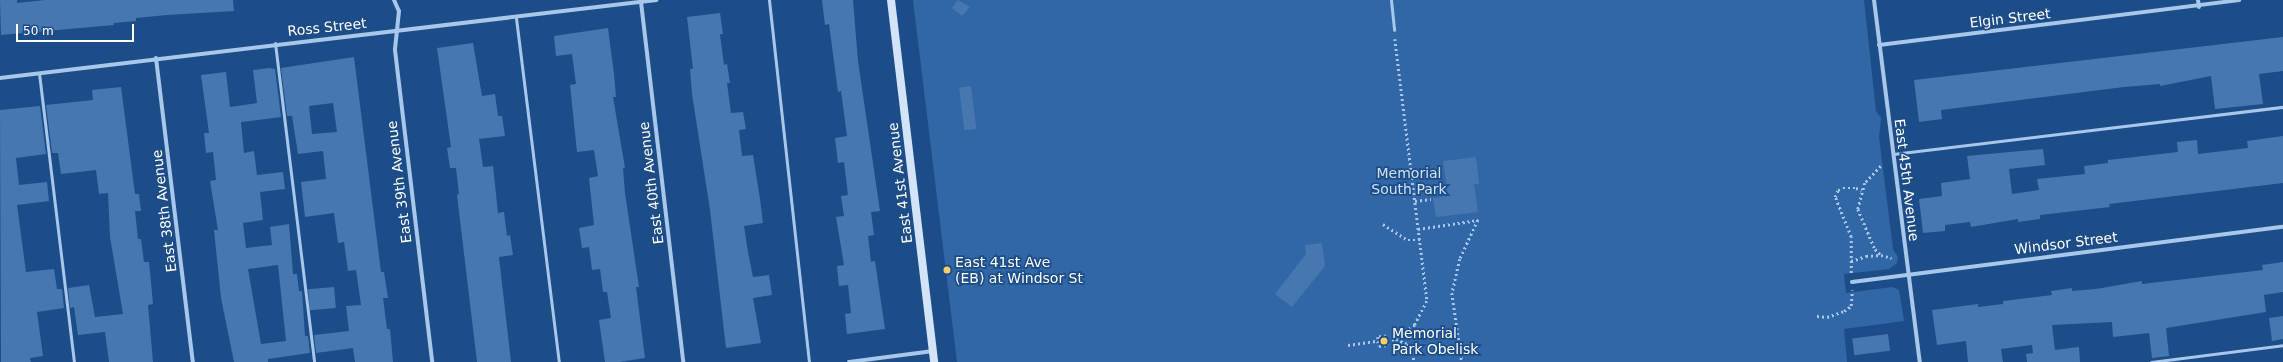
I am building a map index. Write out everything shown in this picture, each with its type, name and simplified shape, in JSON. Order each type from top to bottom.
[{"type":"main road","name":"East 41st Avenue","points":[[891,0],[934,362]]},
{"type":"street","name":"East 39th Avenue","points":[[394,0],[399,11],[395,50],[432,362]]},
{"type":"street","name":"Ross Street","points":[[0,78],[275,43],[516,18],[656,0]]},
{"type":"street","name":"East 45th Avenue","points":[[1874,0],[1920,362]]},
{"type":"street","points":[[2198,0],[2199,7]]},
{"type":"street","name":"Elgin Street","points":[[1879,45],[2199,7],[2239,0]]},
{"type":"street","name":"East 40th Avenue","points":[[641,2],[683,362]]},
{"type":"street","name":"East 38th Avenue","points":[[156,58],[193,362]]},
{"type":"street","name":"Windsor Street","points":[[1852,282],[2283,227]]},
{"type":"street","points":[[849,362],[933,351]]},
{"type":"lane","points":[[769,0],[809,362]]},
{"type":"lane","points":[[1391,0],[1394,30]]},
{"type":"lane","points":[[516,18],[559,362]]},
{"type":"lane","points":[[275,43],[314,362]]},
{"type":"lane","points":[[39,73],[74,362]]},
{"type":"lane","points":[[1893,154],[2283,107]]},
{"type":"lane","points":[[2151,362],[2283,345]]},
{"type":"path","points":[[1387,340],[1396,339],[1415,325],[1427,301],[1394,30]]},
{"type":"path","points":[[1880,166],[1862,190],[1858,209],[1868,235],[1881,255]]},
{"type":"path","points":[[1817,316],[1838,315],[1851,306],[1851,237],[1835,197],[1838,190],[1843,188],[1856,188],[1862,190]]},
{"type":"path","points":[[1415,201],[1431,199]]},
{"type":"path","points":[[1418,229],[1478,220],[1460,259],[1452,293],[1462,362]]},
{"type":"path","points":[[1383,224],[1408,240],[1420,240]]},
{"type":"path","points":[[1851,261],[1866,256],[1881,255],[1892,258]]},
{"type":"path","points":[[1386,336],[1387,345],[1379,346],[1378,341],[1378,337],[1386,336]]},
{"type":"path","points":[[1396,339],[1407,344],[1416,362]]},
{"type":"path","points":[[1348,345],[1378,341]]},
{"type":"green space","name":"Memorial South Park","points":[[913,0],[1864,0],[1876,111],[1881,118],[1879,137],[1893,249],[1898,257],[1897,263],[1889,269],[1844,274],[1846,293],[1892,287],[1899,290],[1904,321],[1844,329],[1847,362],[957,362]]},
{"type":"building","points":[[0,0],[17,0],[17,3],[45,0],[233,0],[234,11],[136,18],[136,21],[114,23],[114,25],[1,35]]},
{"type":"building","points":[[822,0],[853,0],[858,61],[880,211],[871,212],[874,235],[868,236],[871,262],[875,261],[885,329],[847,334],[845,314],[851,313],[848,285],[839,286],[837,266],[844,265],[836,217],[844,216],[841,196],[848,195],[844,162],[838,163],[835,138],[847,136],[841,91],[838,92],[829,24],[825,25]]},
{"type":"building","points":[[958,0],[970,7],[962,16],[952,8]]},
{"type":"building","points":[[720,13],[723,34],[720,34],[724,65],[727,64],[730,83],[727,83],[731,113],[743,112],[746,129],[739,130],[742,156],[753,155],[763,223],[744,226],[748,252],[753,277],[769,275],[772,295],[753,298],[761,343],[726,348],[710,210],[692,94],[690,69],[693,69],[687,17]]},
{"type":"building","points":[[608,28],[616,97],[613,97],[625,168],[623,168],[625,193],[639,287],[636,287],[645,358],[619,362],[605,362],[599,320],[611,318],[607,292],[603,292],[600,269],[592,270],[589,247],[582,248],[579,228],[594,225],[589,178],[598,176],[594,150],[577,152],[570,85],[576,84],[572,54],[556,56],[554,36]]},
{"type":"building","points":[[2283,37],[2283,71],[2259,74],[2263,104],[2215,109],[2211,76],[2160,86],[2160,84],[2124,87],[1941,110],[1942,119],[1919,122],[1914,80]]},
{"type":"building","points":[[473,43],[482,96],[495,94],[498,116],[502,116],[505,136],[479,139],[483,167],[493,166],[498,213],[504,212],[507,236],[510,235],[513,255],[499,257],[511,362],[477,362],[457,195],[459,194],[456,168],[450,168],[447,148],[451,147],[437,48]]},
{"type":"building","points":[[354,57],[381,272],[384,272],[388,298],[383,298],[387,329],[390,329],[393,362],[355,362],[353,348],[316,353],[314,335],[349,331],[346,306],[361,305],[356,270],[348,271],[344,242],[338,243],[334,213],[305,217],[301,182],[326,179],[323,151],[298,154],[292,116],[287,116],[281,68]],"holes":[[[333,103],[337,132],[312,134],[309,106]]]},
{"type":"building","points":[[269,68],[275,69],[281,117],[241,122],[244,153],[254,151],[257,175],[283,172],[285,189],[260,192],[263,220],[243,223],[246,248],[272,245],[270,227],[289,224],[293,274],[297,274],[299,291],[302,291],[305,336],[308,336],[310,353],[268,359],[268,362],[234,362],[221,298],[214,230],[218,230],[210,181],[216,180],[213,152],[206,153],[204,133],[209,133],[201,75],[226,72],[230,107],[257,103],[253,70]],"holes":[[[278,265],[286,341],[261,344],[248,269]]]},
{"type":"building","points":[[971,86],[976,129],[964,130],[959,87]]},
{"type":"building","points":[[121,87],[135,194],[139,194],[141,211],[135,211],[138,239],[141,239],[144,262],[149,262],[153,304],[148,305],[153,362],[109,362],[105,332],[78,335],[74,307],[70,308],[68,288],[89,285],[95,317],[123,314],[110,237],[108,193],[99,194],[96,170],[61,174],[58,153],[52,153],[46,105],[93,100],[92,90]]},
{"type":"building","points":[[40,106],[46,154],[16,158],[19,185],[47,182],[49,201],[17,205],[26,272],[54,269],[57,289],[62,289],[64,308],[37,312],[43,356],[30,358],[31,362],[1,362],[0,110]]},
{"type":"building","points":[[2283,136],[2283,183],[2109,204],[2110,207],[2040,215],[2040,219],[2018,222],[2018,219],[1971,227],[1970,222],[1945,225],[1945,231],[1923,233],[1919,199],[1942,196],[1941,183],[1970,179],[1967,156],[2043,149],[2045,165],[2009,169],[2012,194],[2039,190],[2037,179],[2085,174],[2084,166],[2108,163],[2108,160],[2178,152],[2177,142],[2197,140],[2198,154],[2248,148],[2247,141]]},
{"type":"building","points":[[1476,157],[1479,184],[1474,184],[1478,212],[1436,217],[1433,198],[1448,196],[1443,161]]},
{"type":"building","points":[[1322,243],[1325,266],[1292,307],[1275,294],[1306,254],[1305,245]]},
{"type":"building","points":[[2283,262],[2283,292],[2264,295],[2266,312],[2166,328],[2169,356],[2152,358],[2149,333],[2113,337],[2112,322],[2052,325],[2055,350],[2079,347],[2080,362],[2027,362],[2026,354],[2033,353],[2032,345],[2001,349],[2003,362],[1968,362],[1966,341],[1937,345],[1932,310],[1978,304],[1978,307],[2003,304],[2003,301],[2052,295],[2051,291],[2072,288],[2072,291],[2096,289],[2142,281],[2142,284],[2263,270],[2262,265]]},
{"type":"building","points":[[334,287],[336,308],[310,310],[308,289]]},
{"type":"building","points":[[2283,316],[2283,339],[2272,341],[2269,318]]},
{"type":"building","points":[[1888,334],[1890,351],[1854,355],[1852,338]]},
{"type":"place","name":"East 41st Ave (EB) at Windsor St","points":[[947,270]]},
{"type":"place","name":"Memorial Park Obelisk","points":[[1384,341]]}]
